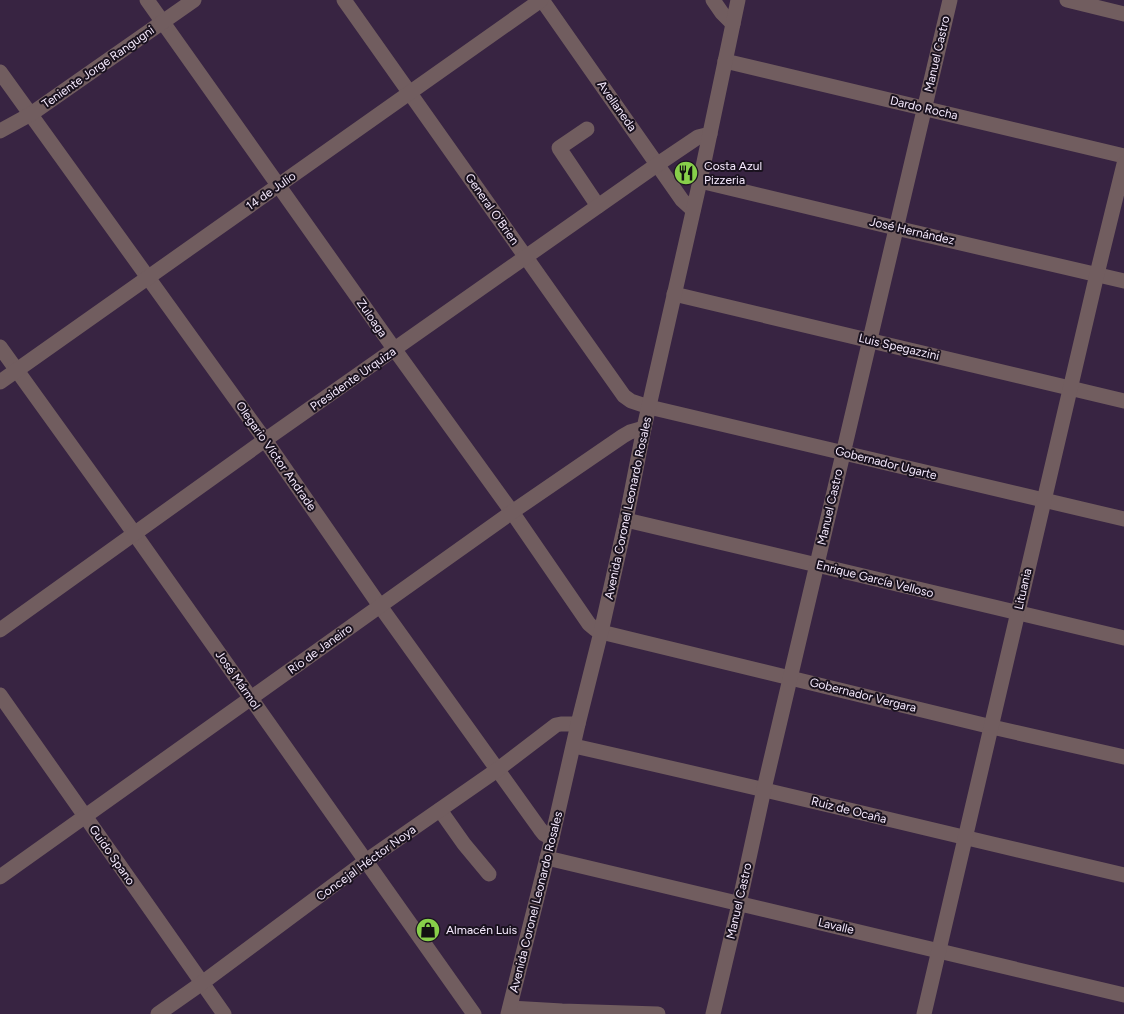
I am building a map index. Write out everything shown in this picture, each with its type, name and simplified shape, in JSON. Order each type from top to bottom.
[{"type":"street","name":"Zuloaga","points":[[148,0],[590,624],[601,632]]},
{"type":"street","name":"Teniente Jorge Rangugni","points":[[0,131],[30,114],[194,0]]},
{"type":"street","name":"General O'Brien","points":[[344,0],[624,396],[631,401],[649,407]]},
{"type":"street","name":"14 de Julio","points":[[0,382],[542,0]]},
{"type":"street","name":"Avellaneda","points":[[542,0],[682,200],[693,210]]},
{"type":"street","points":[[713,0],[733,24]]},
{"type":"street","name":"Avenida Coronel Leonardo Rosales","points":[[506,1012],[552,838],[601,632],[738,0]]},
{"type":"street","name":"Manuel Castro","points":[[713,1014],[790,677],[950,0]]},
{"type":"street","points":[[1067,0],[1124,14]]},
{"type":"street","name":"Dardo Rocha","points":[[725,62],[1124,156]]},
{"type":"street","name":"Olegario Víctor Andrade","points":[[0,72],[265,440],[497,770],[544,834],[552,838]]},
{"type":"street","points":[[587,128],[560,148],[598,206]]},
{"type":"street","name":"Presidente Urquiza","points":[[0,630],[265,440],[658,164],[698,137],[710,134]]},
{"type":"street","name":"Lituania","points":[[924,1014],[1096,274],[1124,164]]},
{"type":"street","name":"José Hernández","points":[[700,181],[1124,281]]},
{"type":"street","name":"Luis Spegazzini","points":[[674,294],[1124,401]]},
{"type":"street","name":"José Mármol","points":[[0,347],[474,1014]]},
{"type":"street","name":"Gobernador Ugarte","points":[[649,407],[1124,519]]},
{"type":"street","name":"Río de Janeiro","points":[[0,877],[512,512],[623,436],[644,428]]},
{"type":"street","name":"Enrique García Velloso","points":[[626,520],[1124,638]]},
{"type":"street","name":"Gobernador Vergara","points":[[601,632],[992,727],[1124,757]]},
{"type":"street","name":"Guido Spano","points":[[0,695],[224,1014]]},
{"type":"street","name":"Concejal Héctor Noya","points":[[158,1014],[366,861],[497,770],[556,725],[578,724]]},
{"type":"street","name":"Ruiz de Ocaña","points":[[574,746],[764,789],[1124,875]]},
{"type":"street","points":[[440,810],[488,874]]},
{"type":"street","name":"Lavalle","points":[[547,858],[1124,995]]},
{"type":"street","points":[[506,1012],[658,1014]]},
{"type":"building","name":"Costa Azul Pizzeria","points":[[683,164],[693,167],[689,182],[679,180]]},
{"type":"place","name":"Costa Azul Pizzeria","points":[[686,173]]},
{"type":"place","name":"Almacén Luis","points":[[428,930]]}]
